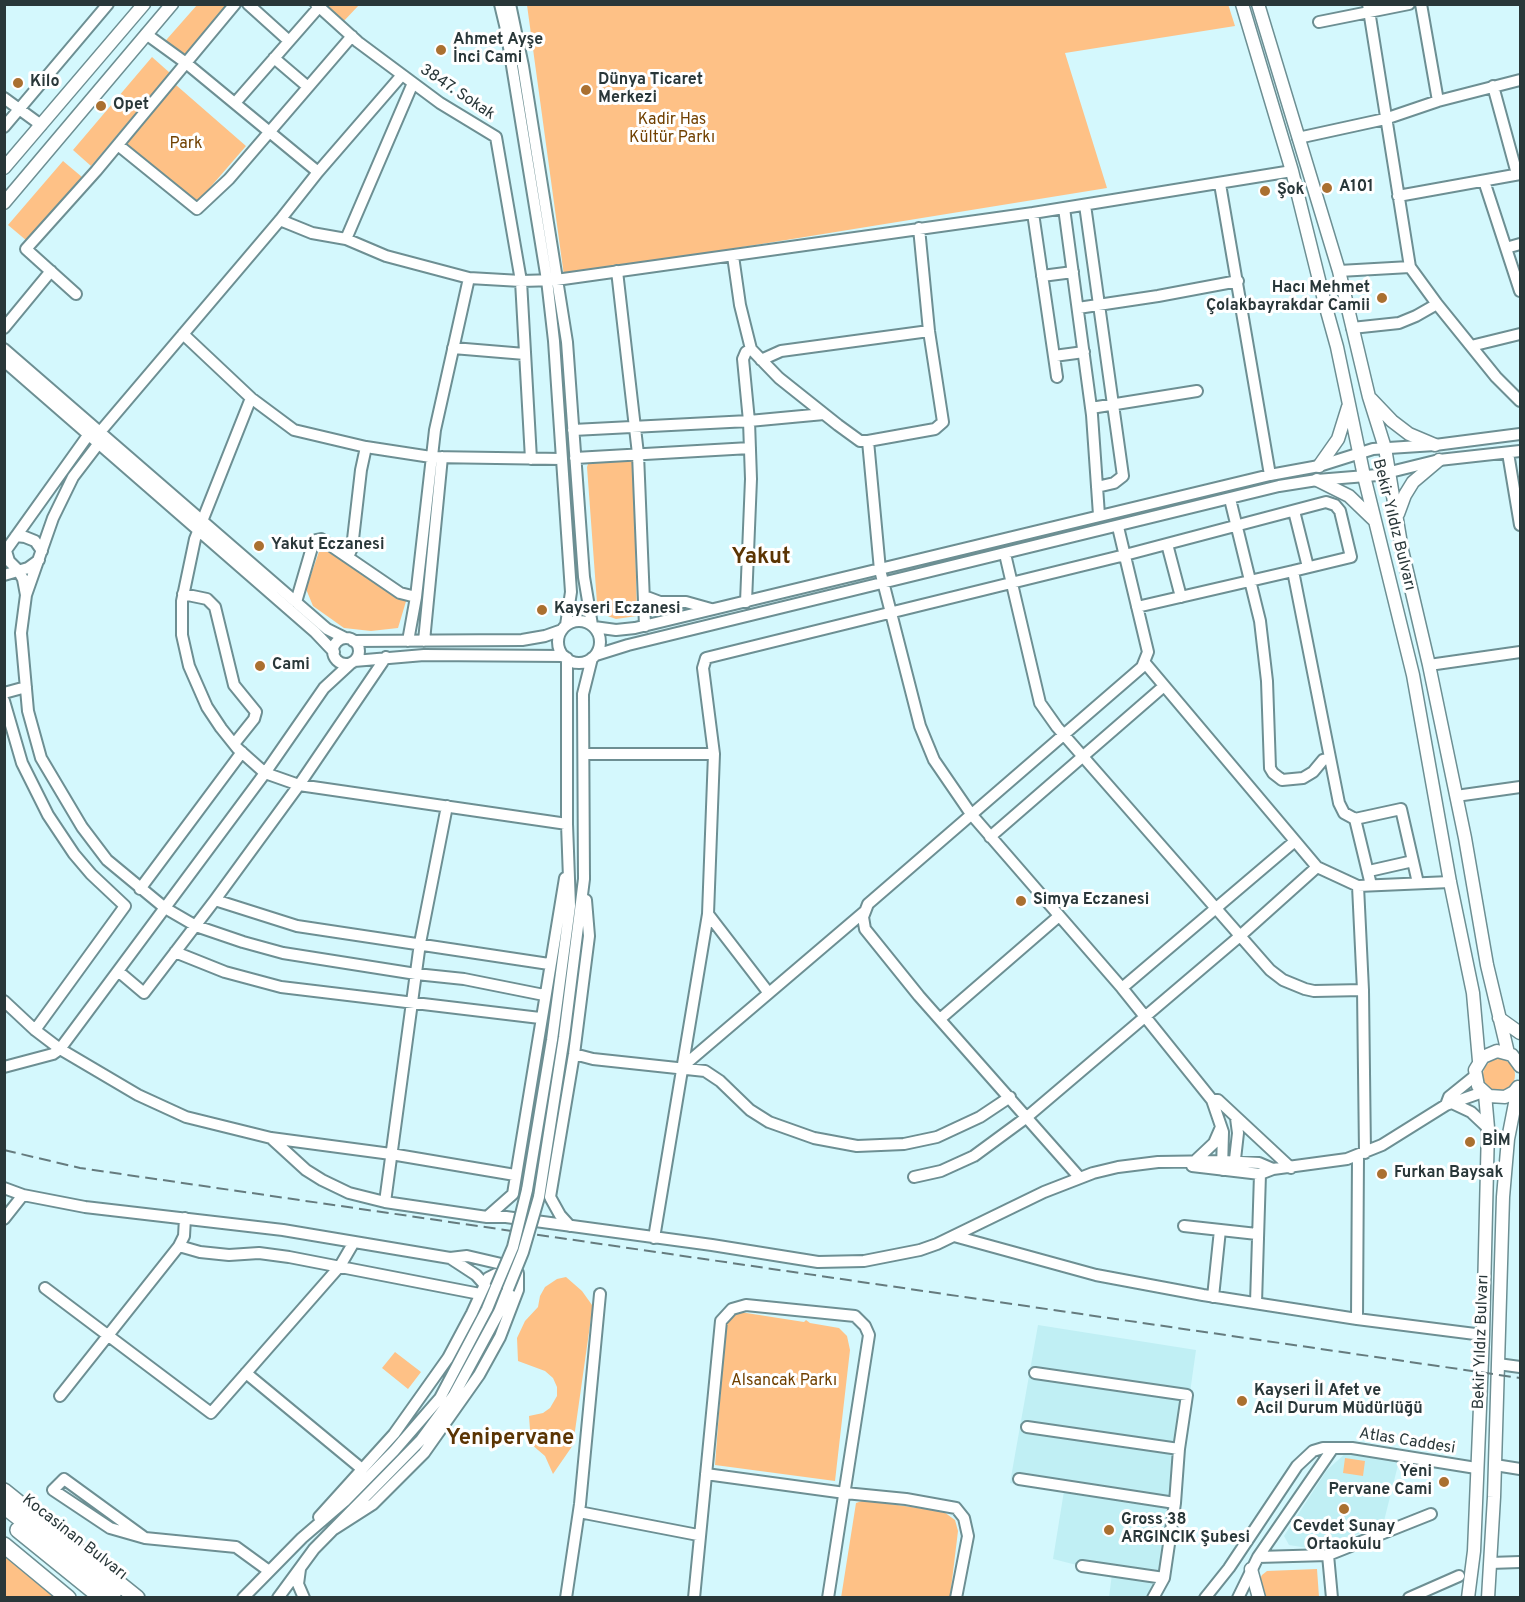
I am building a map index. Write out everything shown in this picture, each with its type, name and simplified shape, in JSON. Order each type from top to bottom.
[{"type":"highway","points":[[4,1491],[137,1598]]},
{"type":"highway","name":"Kocasinan Bulvarı","points":[[4,1506],[121,1598]]},
{"type":"highway","name":"Kocasinan Bulvarı","points":[[4,1519],[102,1598]]},
{"type":"highway","points":[[4,1537],[68,1598]]},
{"type":"highway","points":[[4,1545],[50,1582]]},
{"type":"main road","points":[[4,168],[144,4]]},
{"type":"main road","points":[[4,203],[171,4]]},
{"type":"main road","name":"Bekir Yıldız Bulvarı","points":[[1242,4],[1292,171],[1324,304],[1337,347],[1374,520],[1413,675],[1450,882],[1473,993],[1479,1060],[1475,1076]]},
{"type":"main road","name":"Bekir Yıldız Bulvarı","points":[[1258,4],[1339,271],[1369,397],[1385,448],[1402,550],[1456,795],[1486,966],[1499,1018],[1514,1052]]},
{"type":"main road","points":[[1369,397],[1392,421],[1409,434],[1435,445]]},
{"type":"main road","points":[[1319,466],[1338,439],[1349,405]]},
{"type":"main road","points":[[1397,518],[1405,495],[1413,482],[1440,460]]},
{"type":"main road","points":[[1317,480],[1349,496],[1374,520]]},
{"type":"main road","points":[[1499,1018],[1521,1033]]},
{"type":"main road","points":[[1479,1060],[1492,1052],[1514,1052],[1521,1066]]},
{"type":"main road","points":[[1475,1076],[1478,1086],[1484,1093],[1500,1098],[1510,1096],[1519,1086]]},
{"type":"main road","name":"Bekir Yıldız Bulvarı","points":[[1488,1598],[1495,1465],[1503,1197],[1508,1139],[1519,1086]]},
{"type":"main road","name":"Bekir Yıldız Bulvarı","points":[[1468,1597],[1474,1551],[1482,1335],[1488,1128],[1484,1093]]},
{"type":"main road","points":[[1251,1569],[1259,1598]]},
{"type":"street","points":[[4,127],[108,4]]},
{"type":"street","points":[[76,294],[26,249],[118,145],[235,4]]},
{"type":"street","points":[[248,4],[289,41]]},
{"type":"street","points":[[500,4],[552,280],[567,342],[584,577],[593,626],[600,642],[583,694],[584,879],[589,936],[574,1054],[541,1206],[529,1208],[519,1202],[513,1194]]},
{"type":"street","points":[[243,1598],[302,1538],[345,1501],[394,1451],[440,1398],[487,1309],[513,1247],[527,1190],[570,906],[565,657],[559,643],[571,592],[552,280],[525,77],[510,4]]},
{"type":"street","points":[[1319,22],[1369,8],[1409,4]]},
{"type":"street","points":[[1421,4],[1438,101]]},
{"type":"street","points":[[235,103],[317,6]]},
{"type":"street","name":"3847. Sokak","points":[[317,6],[352,36],[440,103],[496,137],[521,281],[531,459]]},
{"type":"street","points":[[1369,8],[1410,267],[1496,377],[1521,401]]},
{"type":"street","points":[[146,34],[186,63],[318,172]]},
{"type":"street","points":[[118,145],[197,209],[230,179],[352,36]]},
{"type":"street","points":[[274,58],[308,87]]},
{"type":"street","points":[[26,595],[23,579],[5,552],[16,536],[96,436],[402,75]]},
{"type":"street","points":[[1298,138],[1385,119],[1438,101],[1521,80]]},
{"type":"street","points":[[346,238],[413,83]]},
{"type":"street","points":[[1398,196],[1519,174],[1493,87]]},
{"type":"street","points":[[4,98],[41,125]]},
{"type":"street","points":[[280,220],[312,233],[346,238],[386,256],[469,278],[552,280],[1033,213],[1292,171]]},
{"type":"street","points":[[1484,182],[1521,291]]},
{"type":"street","points":[[1220,184],[1270,475]]},
{"type":"street","points":[[1085,205],[1123,476],[1114,483],[1097,486]]},
{"type":"street","points":[[1064,208],[1091,408],[1099,515]]},
{"type":"street","points":[[1033,213],[1057,377]]},
{"type":"street","points":[[733,256],[740,305],[752,349],[779,378],[853,437],[860,441],[868,441],[935,429],[943,422],[929,331],[919,228]]},
{"type":"street","points":[[1506,248],[1521,244]]},
{"type":"street","points":[[1339,271],[1410,267]]},
{"type":"street","points":[[4,328],[51,271]]},
{"type":"street","points":[[617,272],[638,454],[645,626]]},
{"type":"street","points":[[1042,276],[1073,272]]},
{"type":"street","points":[[408,641],[453,348],[469,278]]},
{"type":"street","points":[[1078,308],[1238,281]]},
{"type":"street","points":[[1353,328],[1399,323],[1437,304]]},
{"type":"street","points":[[761,360],[781,351],[929,331]]},
{"type":"street","points":[[183,334],[251,398],[294,430],[366,447],[436,457],[562,459]]},
{"type":"street","points":[[1471,346],[1521,334]]},
{"type":"street","points":[[453,348],[525,354]]},
{"type":"street","points":[[4,349],[96,436]]},
{"type":"street","points":[[746,602],[751,479],[749,421],[743,359],[746,352],[752,349]]},
{"type":"street","points":[[1054,356],[1084,352]]},
{"type":"street","points":[[4,361],[327,629],[349,639],[359,651],[352,662],[324,688]]},
{"type":"street","points":[[1091,408],[1197,392]]},
{"type":"street","points":[[251,398],[192,548],[183,594],[182,635],[189,666],[207,707],[238,748],[265,773],[299,785],[567,824]]},
{"type":"street","points":[[573,430],[749,421],[824,414]]},
{"type":"street","points":[[4,1067],[53,1054],[60,1049],[265,773],[324,688],[332,669],[337,642],[349,639],[522,640],[564,628],[579,621],[593,626],[624,630],[880,570],[1099,515],[1270,475],[1319,466],[1373,449],[1435,445],[1521,434]]},
{"type":"street","points":[[96,436],[53,518],[26,595],[21,633],[28,711],[41,758],[82,827],[107,860],[165,908],[196,926],[283,953],[416,974],[464,979],[544,995]]},
{"type":"street","points":[[868,441],[880,570],[924,738],[941,772],[971,814],[1122,988],[1212,1100],[1224,1140],[1222,1165]]},
{"type":"street","points":[[348,557],[352,548],[366,447]]},
{"type":"street","points":[[575,458],[750,448]]},
{"type":"street","points":[[200,525],[315,632],[339,662],[424,655],[565,657],[576,663],[628,645],[1280,486],[1390,472],[1440,460],[1521,451]]},
{"type":"street","points":[[1508,453],[1521,525]]},
{"type":"street","points":[[424,641],[436,457]]},
{"type":"street","points":[[1230,499],[1260,621],[1264,650],[1270,768],[1282,780],[1303,778],[1313,772],[1323,760],[1329,758]]},
{"type":"street","points":[[654,1238],[708,914],[714,754],[702,665],[706,658],[1125,555],[1326,502],[1335,505],[1340,511],[1351,557],[1137,607]]},
{"type":"street","points":[[1294,511],[1308,567]]},
{"type":"street","points":[[1080,1178],[940,1019],[866,929],[863,921],[868,904],[1140,670],[1145,663],[1148,652],[1118,527]]},
{"type":"street","points":[[16,536],[35,542],[40,556]]},
{"type":"street","points":[[296,602],[316,540],[326,540],[400,593],[416,597]]},
{"type":"street","points":[[1167,544],[1181,597]]},
{"type":"street","points":[[1005,554],[1040,703],[1050,719],[1270,970],[1290,983],[1314,991],[1363,990]]},
{"type":"street","points":[[4,575],[28,568],[40,556]]},
{"type":"street","points":[[1293,571],[1341,809],[1347,816],[1355,819],[1401,809],[1418,884]]},
{"type":"street","points":[[140,889],[238,748],[256,712],[234,685],[217,611],[213,604],[207,599],[183,594]]},
{"type":"street","points":[[644,596],[660,602],[686,602],[714,609]]},
{"type":"street","points":[[1429,665],[1521,652]]},
{"type":"street","points":[[118,971],[144,993],[299,785],[386,657]]},
{"type":"street","points":[[1145,663],[1317,867],[1358,886],[1450,882]]},
{"type":"street","points":[[990,837],[1164,686]]},
{"type":"street","points":[[4,693],[26,687]]},
{"type":"street","points":[[4,700],[22,763],[45,811],[80,862],[125,906],[35,1030]]},
{"type":"street","points":[[584,754],[714,754]]},
{"type":"street","points":[[1456,795],[1521,787]]},
{"type":"street","points":[[386,1202],[420,943],[447,806]]},
{"type":"street","points":[[1355,819],[1371,885]]},
{"type":"street","points":[[1122,988],[1295,841]]},
{"type":"street","points":[[487,1217],[513,1194],[568,857]]},
{"type":"street","points":[[1369,871],[1413,861]]},
{"type":"street","points":[[915,1177],[940,1171],[974,1156],[1027,1117],[1240,936],[1317,867]]},
{"type":"street","points":[[513,1289],[523,1252],[544,1197],[584,879]]},
{"type":"street","points":[[1357,1319],[1362,1155],[1363,990],[1358,886]]},
{"type":"street","points":[[215,900],[297,926],[549,964]]},
{"type":"street","points":[[681,1068],[864,912]]},
{"type":"street","points":[[708,914],[768,992]]},
{"type":"street","points":[[940,1019],[1059,916]]},
{"type":"street","points":[[175,952],[225,972],[281,987],[540,1018]]},
{"type":"street","points":[[4,1001],[35,1030],[60,1049],[138,1095],[172,1112],[201,1122],[271,1138],[392,1154],[515,1175]]},
{"type":"street","points":[[574,1054],[593,1059],[705,1071],[720,1081],[750,1110],[769,1122],[814,1138],[857,1146],[904,1144],[937,1137],[980,1117],[1010,1097]]},
{"type":"street","points":[[1450,1104],[1449,1097],[1475,1076]]},
{"type":"street","points":[[1234,1166],[1260,1174],[1273,1169],[1327,1164],[1362,1155],[1450,1104],[1484,1093]]},
{"type":"street","points":[[1212,1100],[1218,1100],[1291,1168]]},
{"type":"street","points":[[1450,1104],[1471,1112],[1488,1128]]},
{"type":"street","points":[[1234,1166],[1238,1133],[1236,1118]]},
{"type":"street","points":[[271,1138],[306,1170],[322,1180],[349,1193],[386,1202],[712,1245],[804,1262],[836,1262],[864,1261],[937,1244],[1044,1192],[1080,1178],[1130,1165],[1192,1161],[1214,1143],[1221,1124]]},
{"type":"street","points":[[1192,1161],[1192,1166],[1234,1166],[1259,1163],[1273,1169]]},
{"type":"street","points":[[1256,1303],[1260,1174]]},
{"type":"street","points":[[4,1188],[23,1195],[85,1207],[283,1230],[450,1258],[467,1256],[510,1266],[518,1273],[513,1289],[454,1395],[421,1440],[314,1548],[278,1598]]},
{"type":"street","points":[[4,1219],[23,1195]]},
{"type":"street","points":[[544,1197],[570,1226]]},
{"type":"street","points":[[60,1396],[179,1246],[184,1236],[186,1218]]},
{"type":"street","points":[[1184,1226],[1257,1234]]},
{"type":"street","points":[[1214,1296],[1220,1230]]},
{"type":"street","points":[[954,1236],[1096,1275],[1357,1319],[1482,1335]]},
{"type":"street","points":[[45,1288],[211,1413],[340,1266],[354,1242]]},
{"type":"street","points":[[179,1246],[219,1254],[274,1254],[482,1289]]},
{"type":"street","points":[[450,1258],[476,1275],[482,1289]]},
{"type":"street","points":[[302,1538],[332,1500],[394,1434],[448,1358],[488,1278],[496,1274],[508,1278],[514,1282],[513,1289]]},
{"type":"street","points":[[566,1598],[579,1512],[600,1294]]},
{"type":"street","points":[[694,1598],[698,1535],[721,1321],[732,1309],[746,1305],[855,1316],[865,1326],[869,1340],[828,1598]]},
{"type":"street","points":[[1498,1364],[1521,1367]]},
{"type":"street","points":[[246,1373],[362,1469]]},
{"type":"street","points":[[1035,1373],[1187,1395],[1164,1578],[1153,1598]]},
{"type":"street","points":[[1027,1427],[1179,1449]]},
{"type":"street","points":[[1238,1598],[1258,1557],[1333,1448]]},
{"type":"street","name":"Atlas Caddesi","points":[[1205,1598],[1229,1568],[1302,1460],[1313,1451],[1352,1448],[1476,1468]]},
{"type":"street","points":[[1495,1465],[1520,1472]]},
{"type":"street","points":[[706,1474],[906,1499],[956,1508],[966,1524],[968,1536],[956,1598]]},
{"type":"street","points":[[144,1538],[64,1479],[53,1490],[110,1528],[144,1538],[236,1547],[269,1571]]},
{"type":"street","points":[[1019,1479],[1175,1503]]},
{"type":"street","points":[[579,1512],[698,1535]]},
{"type":"street","points":[[1258,1557],[1328,1554],[1431,1514]]},
{"type":"street","points":[[1328,1554],[1332,1598]]},
{"type":"street","points":[[1490,1563],[1521,1562]]},
{"type":"street","points":[[1082,1566],[1164,1578]]},
{"type":"street","points":[[300,1567],[298,1584],[304,1598]]},
{"type":"street","points":[[1409,1598],[1459,1576]]},
{"type":"shaded area","points":[[1038,1325],[1196,1350],[1184,1435],[1178,1507],[1153,1597],[1109,1597],[1112,1574],[1053,1559],[1064,1491],[1010,1483]]},
{"type":"shaded area","name":"Cevdet Sunay Ortaokulu","points":[[1347,1452],[1399,1461],[1384,1521],[1320,1550],[1289,1545],[1284,1536],[1327,1470]]},
{"type":"green space","name":"Kadir Has Kültür Parkı","points":[[1228,4],[1235,26],[1065,53],[1107,188],[564,276],[527,5]]},
{"type":"green space","points":[[197,5],[227,7],[179,63],[160,47]]},
{"type":"green space","points":[[323,5],[359,5],[342,23]]},
{"type":"green space","points":[[152,57],[170,73],[91,166],[73,150]]},
{"type":"green space","name":"Park","points":[[176,85],[246,146],[195,205],[125,143]]},
{"type":"green space","points":[[63,161],[82,177],[27,241],[8,225]]},
{"type":"green space","points":[[633,458],[637,616],[616,619],[605,615],[597,603],[587,467],[589,461]]},
{"type":"green space","points":[[322,543],[407,598],[398,628],[371,631],[344,628],[313,606],[306,589]]},
{"type":"green space","points":[[1499,1059],[1510,1064],[1515,1075],[1510,1086],[1499,1091],[1488,1086],[1483,1075],[1488,1064]]},
{"type":"green space","points":[[566,1277],[582,1291],[592,1305],[592,1311],[573,1445],[553,1474],[545,1456],[531,1444],[529,1416],[543,1413],[550,1408],[557,1396],[557,1387],[553,1378],[545,1371],[518,1361],[517,1338],[525,1321],[538,1307],[545,1287],[557,1279]]},
{"type":"green space","name":"Alsancak Parkı","points":[[740,1312],[804,1322],[806,1320],[810,1323],[839,1328],[847,1336],[850,1350],[835,1481],[715,1465],[726,1321],[732,1315]]},
{"type":"green space","points":[[395,1352],[421,1372],[408,1389],[382,1368]]},
{"type":"green space","points":[[1345,1458],[1365,1461],[1363,1476],[1343,1473]]},
{"type":"green space","points":[[865,1500],[944,1512],[955,1520],[958,1531],[950,1597],[841,1598],[856,1503]]},
{"type":"green space","points":[[5,1557],[60,1597],[5,1597]]},
{"type":"green space","points":[[1317,1569],[1319,1597],[1253,1597],[1252,1594],[1262,1575],[1267,1571]]},
{"type":"railway","points":[[4,1150],[80,1168],[1520,1378]]},
{"type":"place","name":"Ahmet Ayşe İnci Cami","points":[[441,50]]},
{"type":"place","name":"Kilo","points":[[18,83]]},
{"type":"place","name":"Dünya Ticaret Merkezi","points":[[586,90]]},
{"type":"place","name":"Opet","points":[[101,106]]},
{"type":"place","name":"A101","points":[[1327,188]]},
{"type":"place","name":"Şok","points":[[1265,191]]},
{"type":"place","name":"Hacı Mehmet Çolakbayrakdar Camii","points":[[1382,298]]},
{"type":"place","name":"Yakut Eczanesi","points":[[259,546]]},
{"type":"place","name":"Kayseri Eczanesi","points":[[542,610]]},
{"type":"place","name":"Cami","points":[[260,666]]},
{"type":"place","name":"Simya Eczanesi","points":[[1021,901]]},
{"type":"place","name":"BİM","points":[[1470,1142]]},
{"type":"place","name":"Furkan Baysak","points":[[1382,1174]]},
{"type":"place","name":"Kayseri İl Afet ve Acil Durum Müdürlüğü","points":[[1242,1401]]},
{"type":"place","name":"Yeni Pervane Cami","points":[[1444,1482]]},
{"type":"place","name":"Cevdet Sunay Ortaokulu","points":[[1344,1509]]},
{"type":"place","name":"Gross 38 ARGINCIK Şubesi","points":[[1109,1530]]},
{"type":"district","name":"Yakut","points":[[761,559]]},
{"type":"district","name":"Yenipervane","points":[[510,1440]]}]
